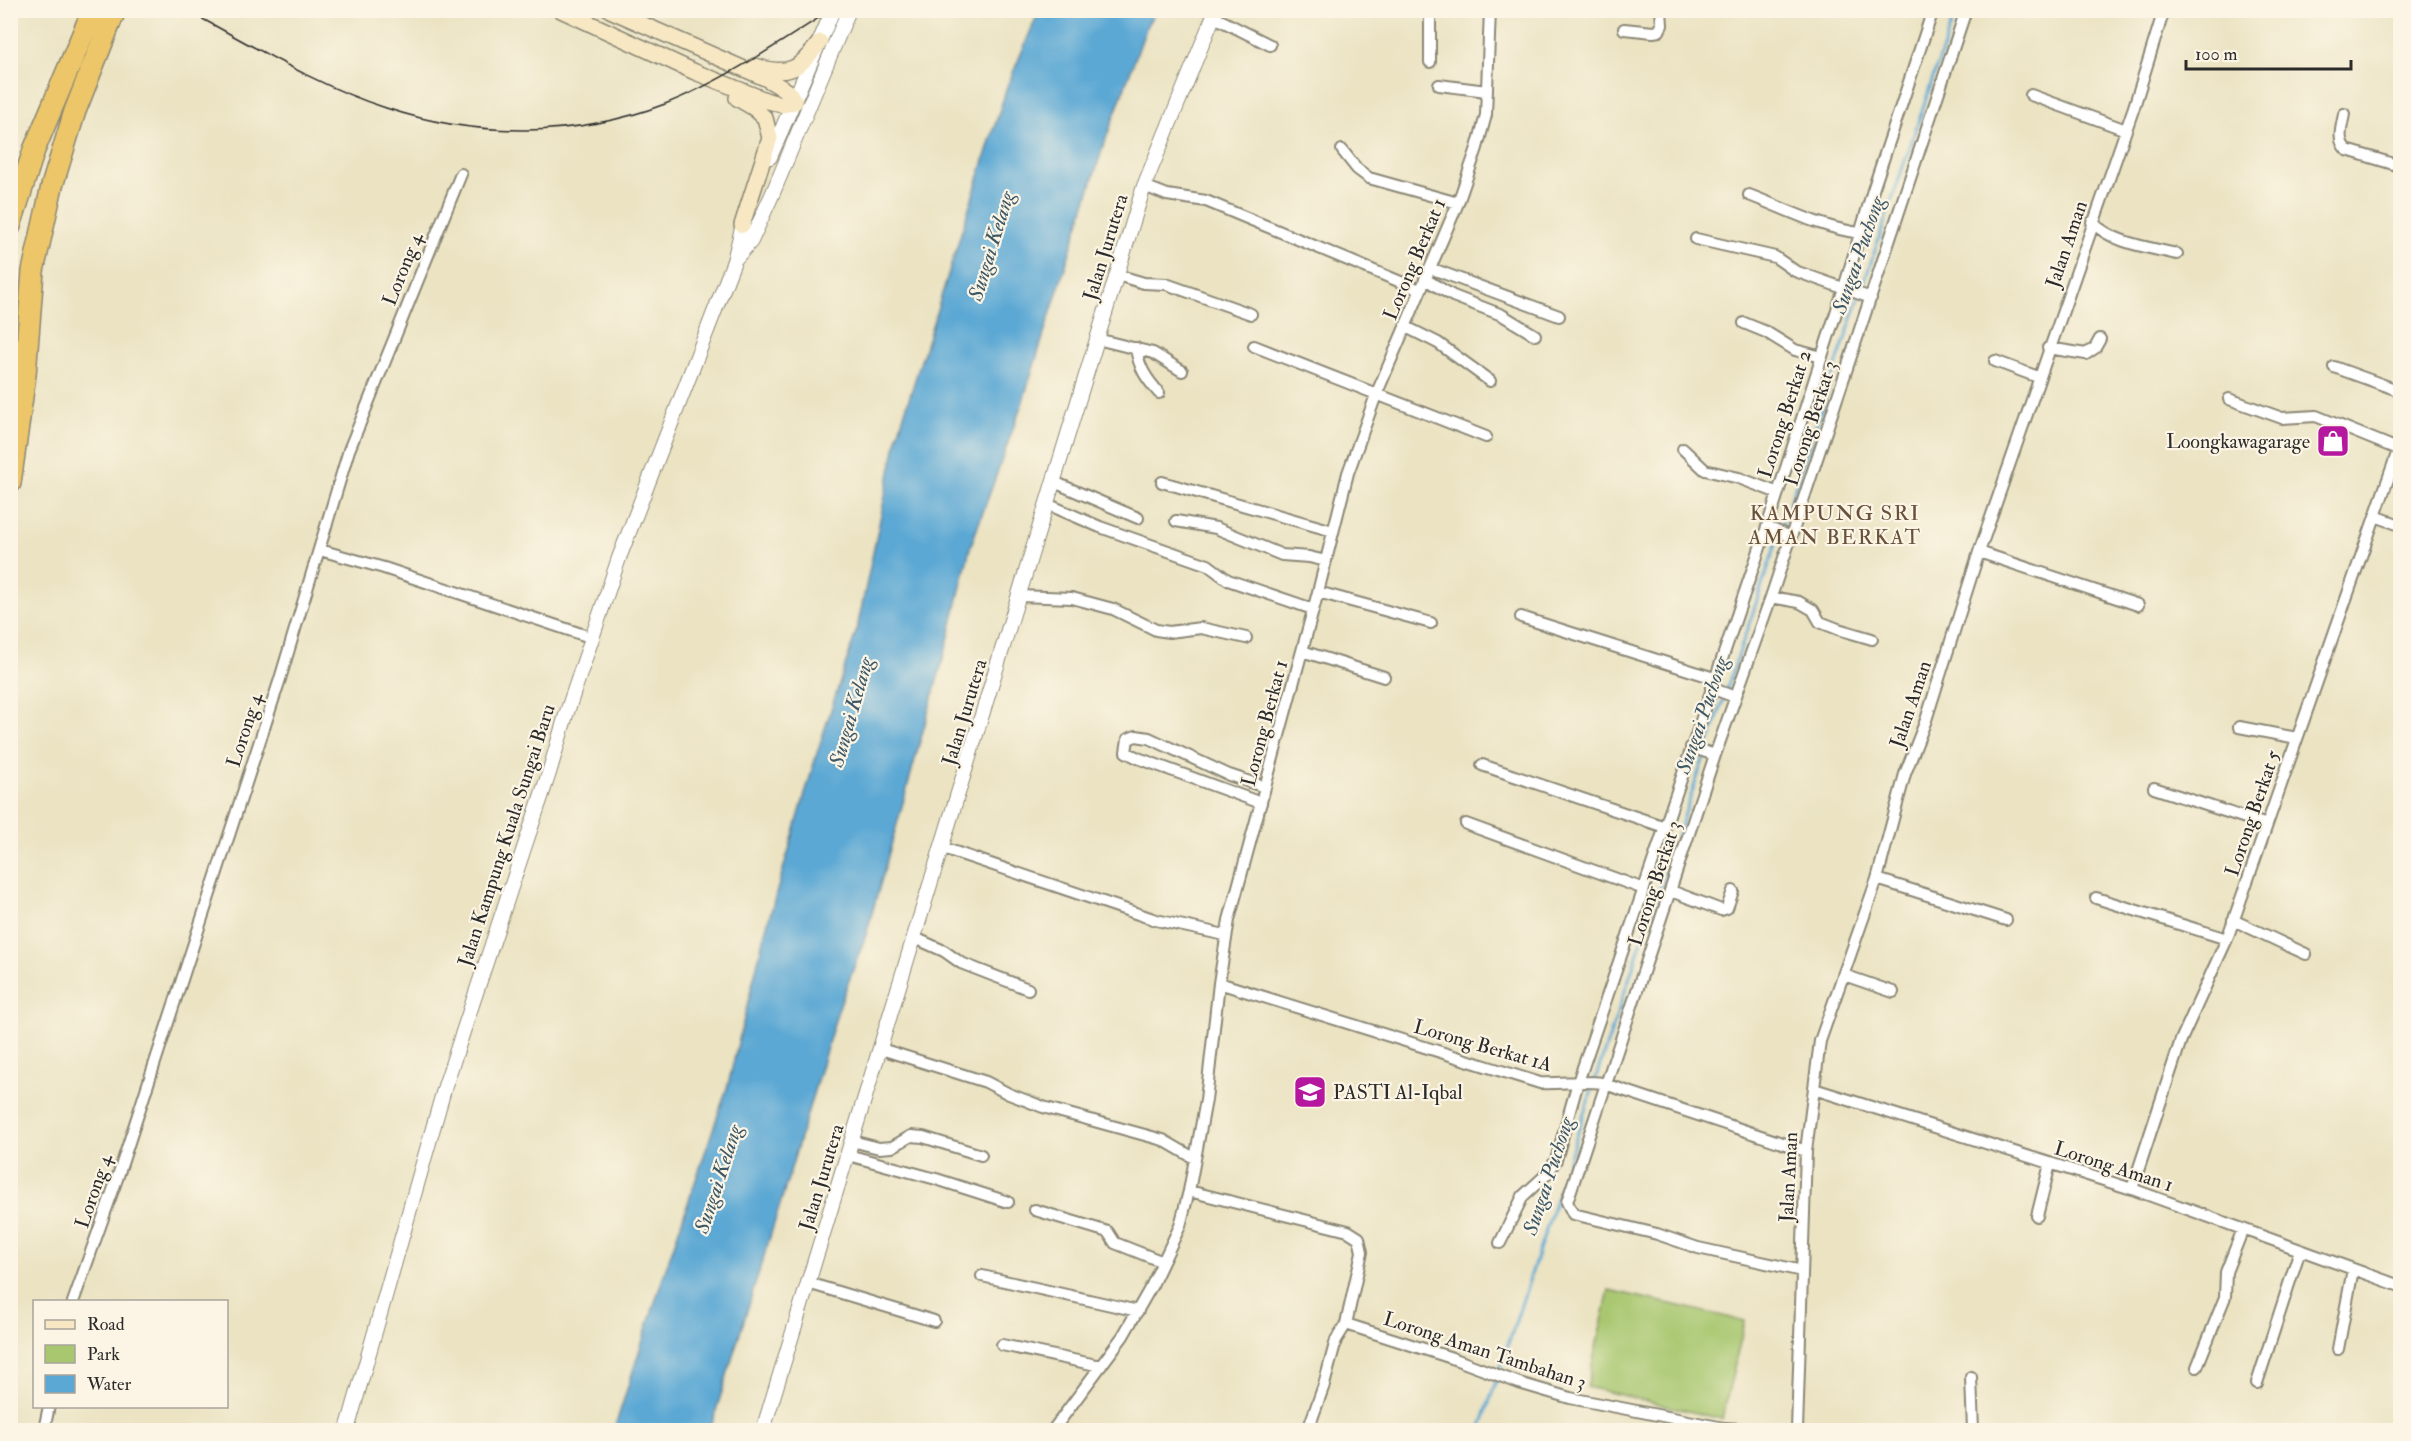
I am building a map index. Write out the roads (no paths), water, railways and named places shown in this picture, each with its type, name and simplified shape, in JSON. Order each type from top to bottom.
[{"type":"highway","points":[[10,226],[34,150],[93,10]]},
{"type":"highway","points":[[10,483],[25,375],[33,271],[52,186],[75,111],[115,10]]},
{"type":"main road","points":[[561,10],[694,72],[768,102],[783,105],[795,102],[789,92],[767,79],[610,10]]},
{"type":"main road","points":[[698,48],[770,71],[782,72],[792,70],[806,60],[820,42]]},
{"type":"main road","points":[[694,72],[754,108],[765,118],[769,127],[770,138],[742,225]]},
{"type":"street","name":"Jalan Kampung Kuala Sungai Baru","points":[[346,1431],[445,1086],[619,558],[734,261],[742,225],[833,10]]},
{"type":"street","name":"Jalan Kampung Kuala Sungai Baru","points":[[734,261],[751,241],[764,214],[848,10]]},
{"type":"street","points":[[764,214],[792,131],[796,116],[795,102],[814,80],[839,20],[848,10]]},
{"type":"street","points":[[1430,10],[1430,62]]},
{"type":"street","name":"Lorong Berkat 1","points":[[1053,1431],[1123,1336],[1180,1226],[1206,1100],[1225,935],[1348,473],[1376,395],[1458,203],[1486,115],[1490,10]]},
{"type":"street","points":[[1624,29],[1659,31],[1662,25],[1661,10]]},
{"type":"street","name":"Lorong Berkat 2","points":[[1500,1243],[1523,1196],[1547,1174],[1556,1160],[1712,683],[1847,289],[1873,189],[1933,10]]},
{"type":"street","name":"Lorong Berkat 3","points":[[1802,1271],[1698,1248],[1657,1234],[1573,1214],[1567,1202],[1715,755],[1772,597],[1966,10]]},
{"type":"street","name":"Jalan Aman","points":[[1797,1431],[1806,1151],[1820,1041],[1877,879],[1905,774],[1926,720],[1979,552],[2048,348],[2126,130],[2164,10]]},
{"type":"street","points":[[1215,14],[1270,45]]},
{"type":"street","name":"Jalan Jurutera","points":[[763,1431],[1144,186],[1215,14]]},
{"type":"street","points":[[1439,85],[1487,91]]},
{"type":"street","points":[[2031,95],[2126,130]]},
{"type":"street","points":[[2344,114],[2339,138],[2347,150],[2400,166]]},
{"type":"street","points":[[1342,150],[1357,169],[1369,178],[1458,203]]},
{"type":"street","name":"Lorong 4","points":[[74,1300],[117,1179],[320,550],[349,450],[461,174]]},
{"type":"street","points":[[1144,186],[1167,195],[1206,201],[1502,315],[1534,335]]},
{"type":"street","points":[[1749,195],[1804,216],[1823,226],[1860,233]]},
{"type":"street","points":[[2092,222],[2118,240],[2178,254]]},
{"type":"street","points":[[1696,239],[1776,257],[1795,271],[1869,298]]},
{"type":"street","points":[[1430,268],[1559,316]]},
{"type":"street","points":[[1117,275],[1144,283],[1166,284],[1251,314]]},
{"type":"street","points":[[1744,323],[1766,332],[1795,350],[1822,357]]},
{"type":"street","points":[[1406,327],[1438,343],[1490,381]]},
{"type":"street","points":[[1097,339],[1161,356],[1182,371]]},
{"type":"street","points":[[2048,348],[2086,354],[2095,348],[2100,339]]},
{"type":"street","points":[[1254,346],[1356,384],[1376,395],[1486,437]]},
{"type":"street","points":[[1136,348],[1139,366],[1145,378],[1159,393]]},
{"type":"street","points":[[1995,361],[2038,377]]},
{"type":"street","points":[[2334,367],[2400,391]]},
{"type":"street","points":[[2229,399],[2282,418],[2316,416],[2400,448]]},
{"type":"street","name":"Lorong Berkat 5","points":[[2132,1190],[2181,1040],[2227,939],[2400,448]]},
{"type":"street","points":[[1683,449],[1705,470],[1740,478],[1778,493]]},
{"type":"street","points":[[1054,482],[1138,518]]},
{"type":"street","points":[[1162,482],[1334,531]]},
{"type":"street","points":[[1047,504],[1100,527],[1208,565],[1228,580],[1313,609]]},
{"type":"street","points":[[2375,516],[2400,525]]},
{"type":"street","points":[[1176,521],[1216,528],[1282,555],[1326,561]]},
{"type":"street","points":[[1767,527],[1791,537]]},
{"type":"street","points":[[320,550],[384,568],[593,638]]},
{"type":"street","points":[[1979,552],[2138,604]]},
{"type":"street","points":[[1318,592],[1431,623]]},
{"type":"street","points":[[1019,596],[1072,598],[1113,609],[1156,630],[1169,632],[1201,628],[1246,638]]},
{"type":"street","points":[[1772,597],[1799,602],[1813,610],[1820,622],[1872,639]]},
{"type":"street","points":[[1521,617],[1712,683],[1735,697]]},
{"type":"street","points":[[1302,651],[1384,676]]},
{"type":"street","points":[[2239,727],[2297,738]]},
{"type":"street","points":[[1261,802],[1138,758],[1126,752],[1128,739],[1136,736],[1149,738],[1229,775],[1265,787]]},
{"type":"street","points":[[1691,747],[1715,755]]},
{"type":"street","points":[[1482,765],[1665,827]]},
{"type":"street","points":[[2154,788],[2267,825]]},
{"type":"street","points":[[1466,824],[1644,890]]},
{"type":"street","points":[[943,848],[1156,920],[1225,935]]},
{"type":"street","points":[[1877,879],[2006,920]]},
{"type":"street","points":[[1671,891],[1721,910],[1727,908],[1733,891]]},
{"type":"street","points":[[2096,898],[2227,939]]},
{"type":"street","points":[[2233,920],[2306,954]]},
{"type":"street","points":[[915,938],[944,951],[961,963],[1028,989]]},
{"type":"street","points":[[1844,975],[1893,992]]},
{"type":"street","name":"Lorong Berkat 1A","points":[[1219,983],[1539,1083],[1562,1084],[1583,1081],[1605,1084],[1806,1151]]},
{"type":"street","points":[[881,1049],[986,1082],[1043,1107],[1163,1140],[1194,1158]]},
{"type":"street","name":"Lorong Aman 1","points":[[1814,1089],[2132,1190],[2400,1286]]},
{"type":"street","points":[[852,1141],[879,1148],[892,1147],[911,1136],[923,1137],[981,1155]]},
{"type":"street","points":[[848,1155],[1008,1202]]},
{"type":"street","points":[[2037,1216],[2050,1164]]},
{"type":"street","points":[[1189,1191],[1355,1234],[1359,1238],[1362,1252],[1346,1324],[1336,1340],[1308,1431]]},
{"type":"street","points":[[1035,1209],[1108,1232],[1115,1243],[1163,1262]]},
{"type":"street","points":[[2197,1367],[2225,1297],[2226,1272],[2243,1229]]},
{"type":"street","points":[[2257,1383],[2300,1250]]},
{"type":"street","points":[[2338,1349],[2353,1269]]},
{"type":"street","points":[[982,1276],[1137,1311]]},
{"type":"street","points":[[808,1283],[934,1321]]},
{"type":"street","name":"Lorong Aman Tambahan 3","points":[[1346,1324],[1570,1398],[1724,1428],[1757,1431]]},
{"type":"street","points":[[1002,1345],[1101,1366]]},
{"type":"street","points":[[1971,1377],[1973,1431]]},
{"type":"street","points":[[44,1431],[50,1408]]},
{"type":"water","name":"Sungai Kelang","points":[[1039,11],[1157,11],[1148,23],[1103,147],[1022,404],[970,548],[947,645],[866,935],[838,1010],[710,1430],[614,1430],[728,1085],[765,932],[817,753],[857,629],[898,434],[1007,87]]},
{"type":"waterway","name":"Sungai Puchong","points":[[1781,529],[1956,10]]},
{"type":"waterway","name":"Sungai Puchong","points":[[1480,1430],[1601,1062],[1779,535]]},
{"type":"tram line","points":[[186,10],[309,76],[360,99],[420,118],[455,125],[526,130],[597,123],[665,104],[729,73],[831,10]]},
{"type":"place","name":"Loongkawagarage","points":[[2333,441]]},
{"type":"place","name":"PASTI Al-Iqbal","points":[[1310,1092]]},
{"type":"district","name":"KAMPUNG SRI AMAN BERKAT","points":[[1835,525]]}]
